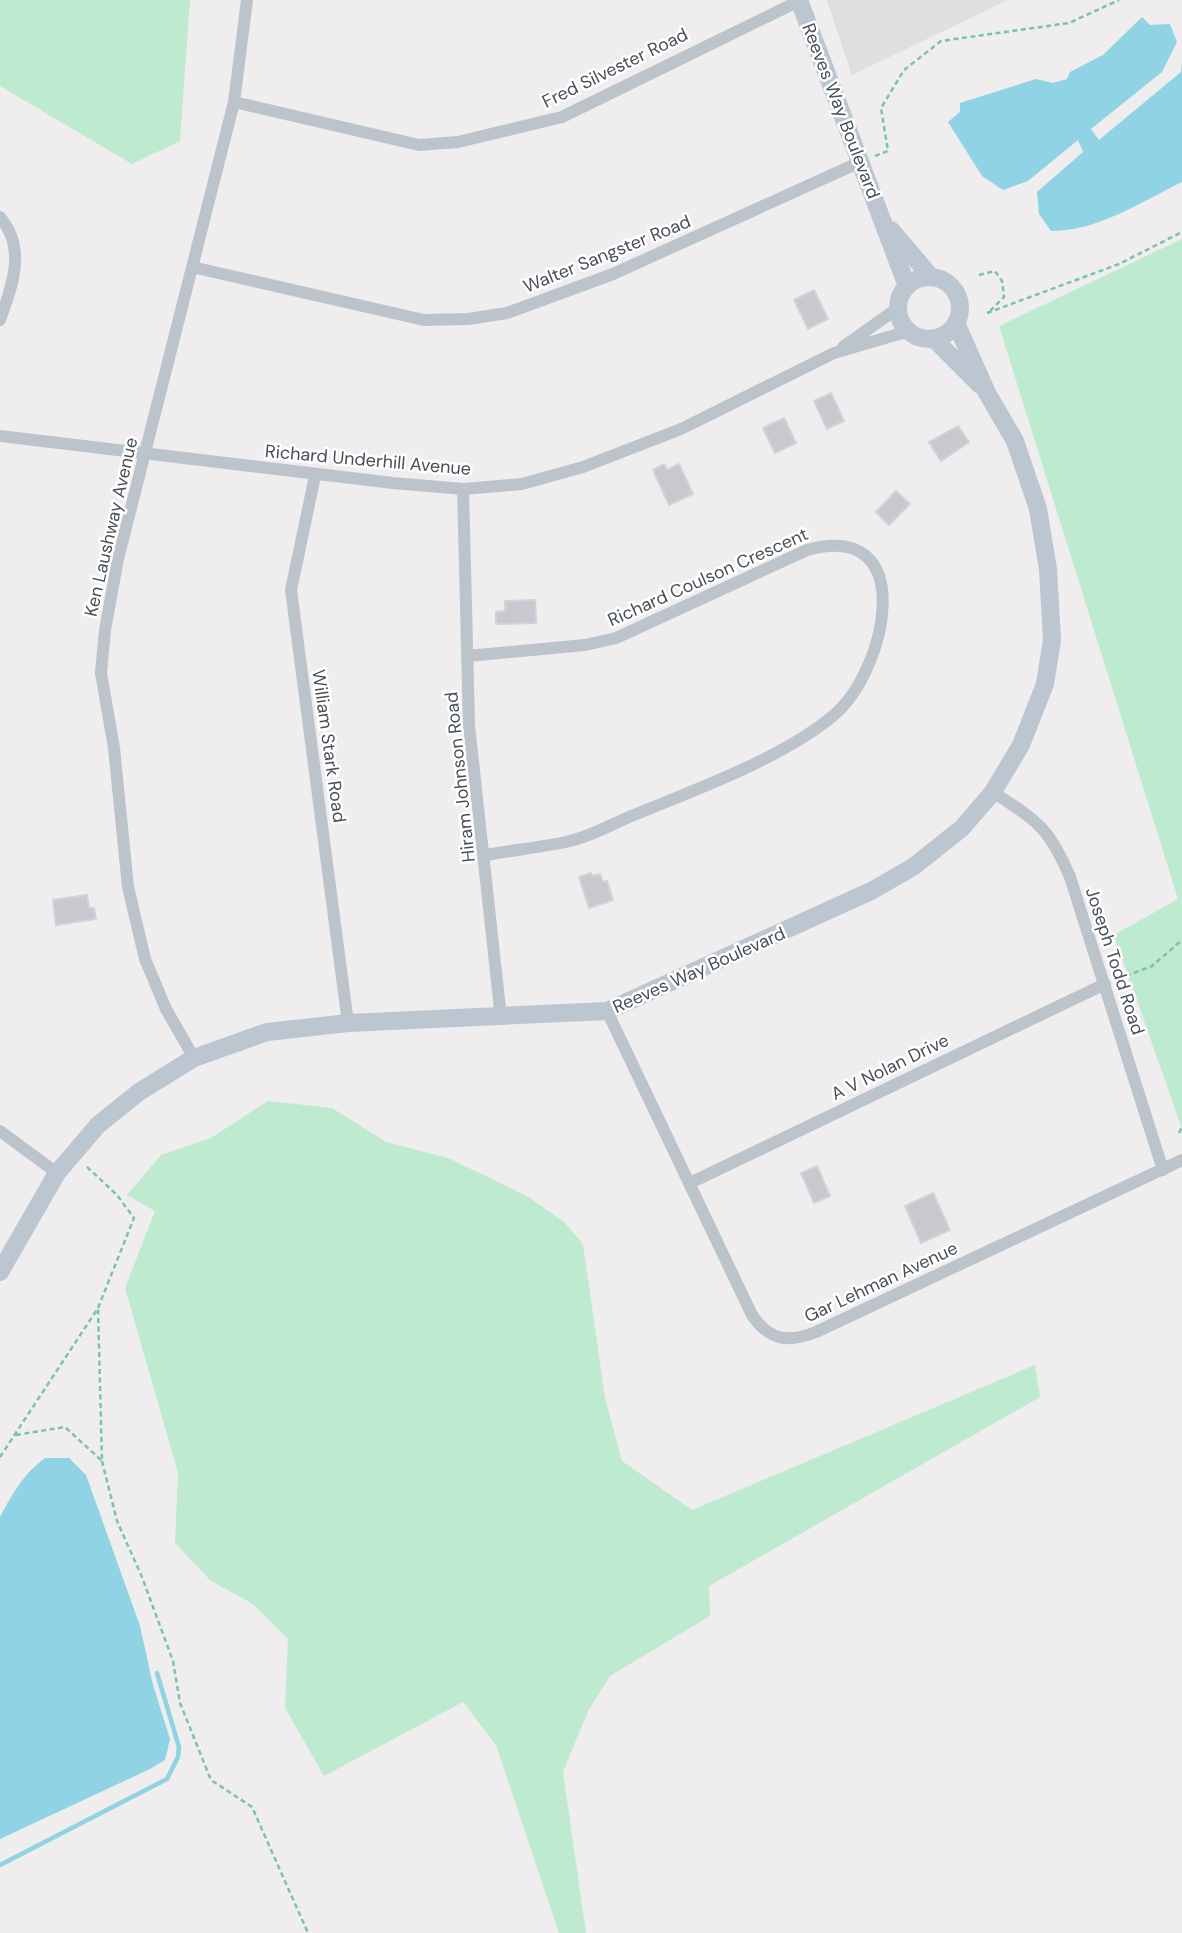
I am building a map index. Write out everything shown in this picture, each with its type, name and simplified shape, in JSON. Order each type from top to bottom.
[{"type":"street","name":"Ken Laushway Avenue","points":[[194,1058],[166,1009],[135,928],[102,673],[105,630],[118,559],[234,102],[247,0]]},
{"type":"street","name":"Fred Silvester Road","points":[[234,102],[419,145],[458,142],[562,117],[799,1]]},
{"type":"street","name":"Reeves Way Boulevard","points":[[799,1],[858,163],[884,222],[907,286]]},
{"type":"street","name":"Walter Sangster Road","points":[[192,267],[424,320],[468,319],[508,313],[613,274],[858,163]]},
{"type":"street","points":[[0,217],[15,250],[16,271],[0,320]]},
{"type":"street","name":"Reeves Way Boulevard","points":[[884,222],[931,277]]},
{"type":"street","points":[[931,277],[950,285],[960,303],[956,323],[950,330],[933,338],[916,336],[909,331],[903,324],[898,308],[907,286],[914,281],[931,277]]},
{"type":"street","name":"Richard Underhill Avenue","points":[[834,354],[898,308]]},
{"type":"street","name":"Reeves Way Boulevard","points":[[0,1272],[57,1173],[73,1154],[108,1117],[194,1058],[267,1032],[348,1023],[607,1011],[871,891],[913,867],[962,828],[993,792],[1021,746],[1045,684],[1052,640],[1048,569],[1038,509],[1015,441],[987,393],[956,323]]},
{"type":"street","name":"Richard Underhill Avenue","points":[[0,436],[315,475],[463,489],[522,484],[583,467],[681,429],[834,354],[909,331]]},
{"type":"street","name":"Reeves Way Boulevard","points":[[933,338],[987,393]]},
{"type":"street","name":"William Stark Road","points":[[315,475],[291,590],[348,1023]]},
{"type":"street","name":"Hiram Johnson Road","points":[[463,489],[470,737],[486,855],[501,1018]]},
{"type":"street","name":"Richard Coulson Crescent","points":[[467,656],[585,645],[616,638],[807,550],[828,544],[861,550],[875,564],[881,582],[883,613],[875,652],[862,680],[836,713],[796,743],[572,841],[486,855]]},
{"type":"street","name":"Joseph Todd Road","points":[[993,792],[1040,822],[1056,844],[1070,877],[1163,1170]]},
{"type":"street","name":"A V Nolan Drive","points":[[690,1183],[1105,984]]},
{"type":"street","name":"Gar Lehman Avenue","points":[[607,1011],[752,1315],[768,1334],[786,1340],[816,1332],[1182,1160]]},
{"type":"street","points":[[0,1131],[57,1173]]},
{"type":"path","points":[[858,163],[888,151],[881,108],[904,70],[941,41],[1069,23],[1119,0]]},
{"type":"path","points":[[979,275],[995,271],[1002,281],[1004,297],[987,313],[1119,264],[1182,232]]},
{"type":"path","points":[[1126,976],[1152,966],[1182,940]]},
{"type":"path","points":[[1179,1133],[1182,1127]]},
{"type":"path","points":[[0,1457],[97,1308],[134,1218],[117,1195],[73,1154]]},
{"type":"path","points":[[97,1308],[102,1461],[117,1521],[169,1649],[180,1703],[211,1780],[251,1807],[308,1933]]},
{"type":"path","points":[[14,1436],[65,1427],[102,1461]]},
{"type":"shaded area","points":[[827,0],[1008,0],[852,75]]},
{"type":"green space","points":[[0,0],[190,0],[180,141],[132,164],[0,86]]},
{"type":"green space","points":[[1182,239],[1182,1129],[1114,935],[1178,899],[999,326]]},
{"type":"green space","points":[[268,1101],[332,1108],[386,1142],[448,1158],[527,1196],[564,1222],[583,1244],[605,1398],[622,1461],[692,1510],[1035,1365],[1040,1397],[709,1586],[710,1616],[610,1676],[588,1711],[563,1772],[586,1933],[559,1933],[496,1745],[463,1702],[324,1776],[285,1708],[288,1639],[253,1604],[211,1581],[175,1543],[178,1473],[125,1288],[155,1211],[127,1195],[161,1155],[211,1138]]},
{"type":"water","points":[[1142,17],[1150,25],[1170,24],[1177,42],[1162,72],[1091,129],[1099,140],[1181,72],[1182,63],[1182,182],[1102,221],[1068,230],[1051,231],[1039,214],[1037,192],[1083,152],[1078,140],[1028,181],[1003,190],[982,176],[948,122],[960,112],[960,103],[1036,79],[1053,83],[1067,79],[1070,72],[1103,55]]},
{"type":"water","points":[[45,1458],[69,1458],[86,1475],[140,1626],[153,1685],[170,1739],[165,1760],[150,1769],[0,1839],[0,1517],[19,1484]]},
{"type":"building","points":[[814,290],[828,319],[808,329],[794,300]]},
{"type":"building","points":[[831,393],[844,421],[827,429],[814,401]]},
{"type":"building","points":[[784,418],[796,443],[775,453],[763,428]]},
{"type":"building","points":[[958,426],[969,442],[941,461],[929,442]]},
{"type":"building","points":[[664,464],[667,470],[679,464],[693,494],[669,505],[653,470]]},
{"type":"building","points":[[896,491],[910,504],[889,525],[876,512]]},
{"type":"building","points":[[535,600],[536,623],[496,624],[496,612],[505,611],[505,601]]},
{"type":"building","points":[[591,873],[592,876],[600,874],[603,882],[607,881],[613,900],[589,908],[579,877]]},
{"type":"building","points":[[87,895],[89,908],[94,908],[96,919],[56,925],[53,900]]},
{"type":"building","points":[[817,1166],[830,1196],[814,1203],[801,1173]]},
{"type":"building","points":[[933,1193],[950,1230],[921,1243],[905,1206]]},
{"type":"waterway","points":[[0,1865],[167,1779],[178,1757],[179,1747],[157,1673]]}]
